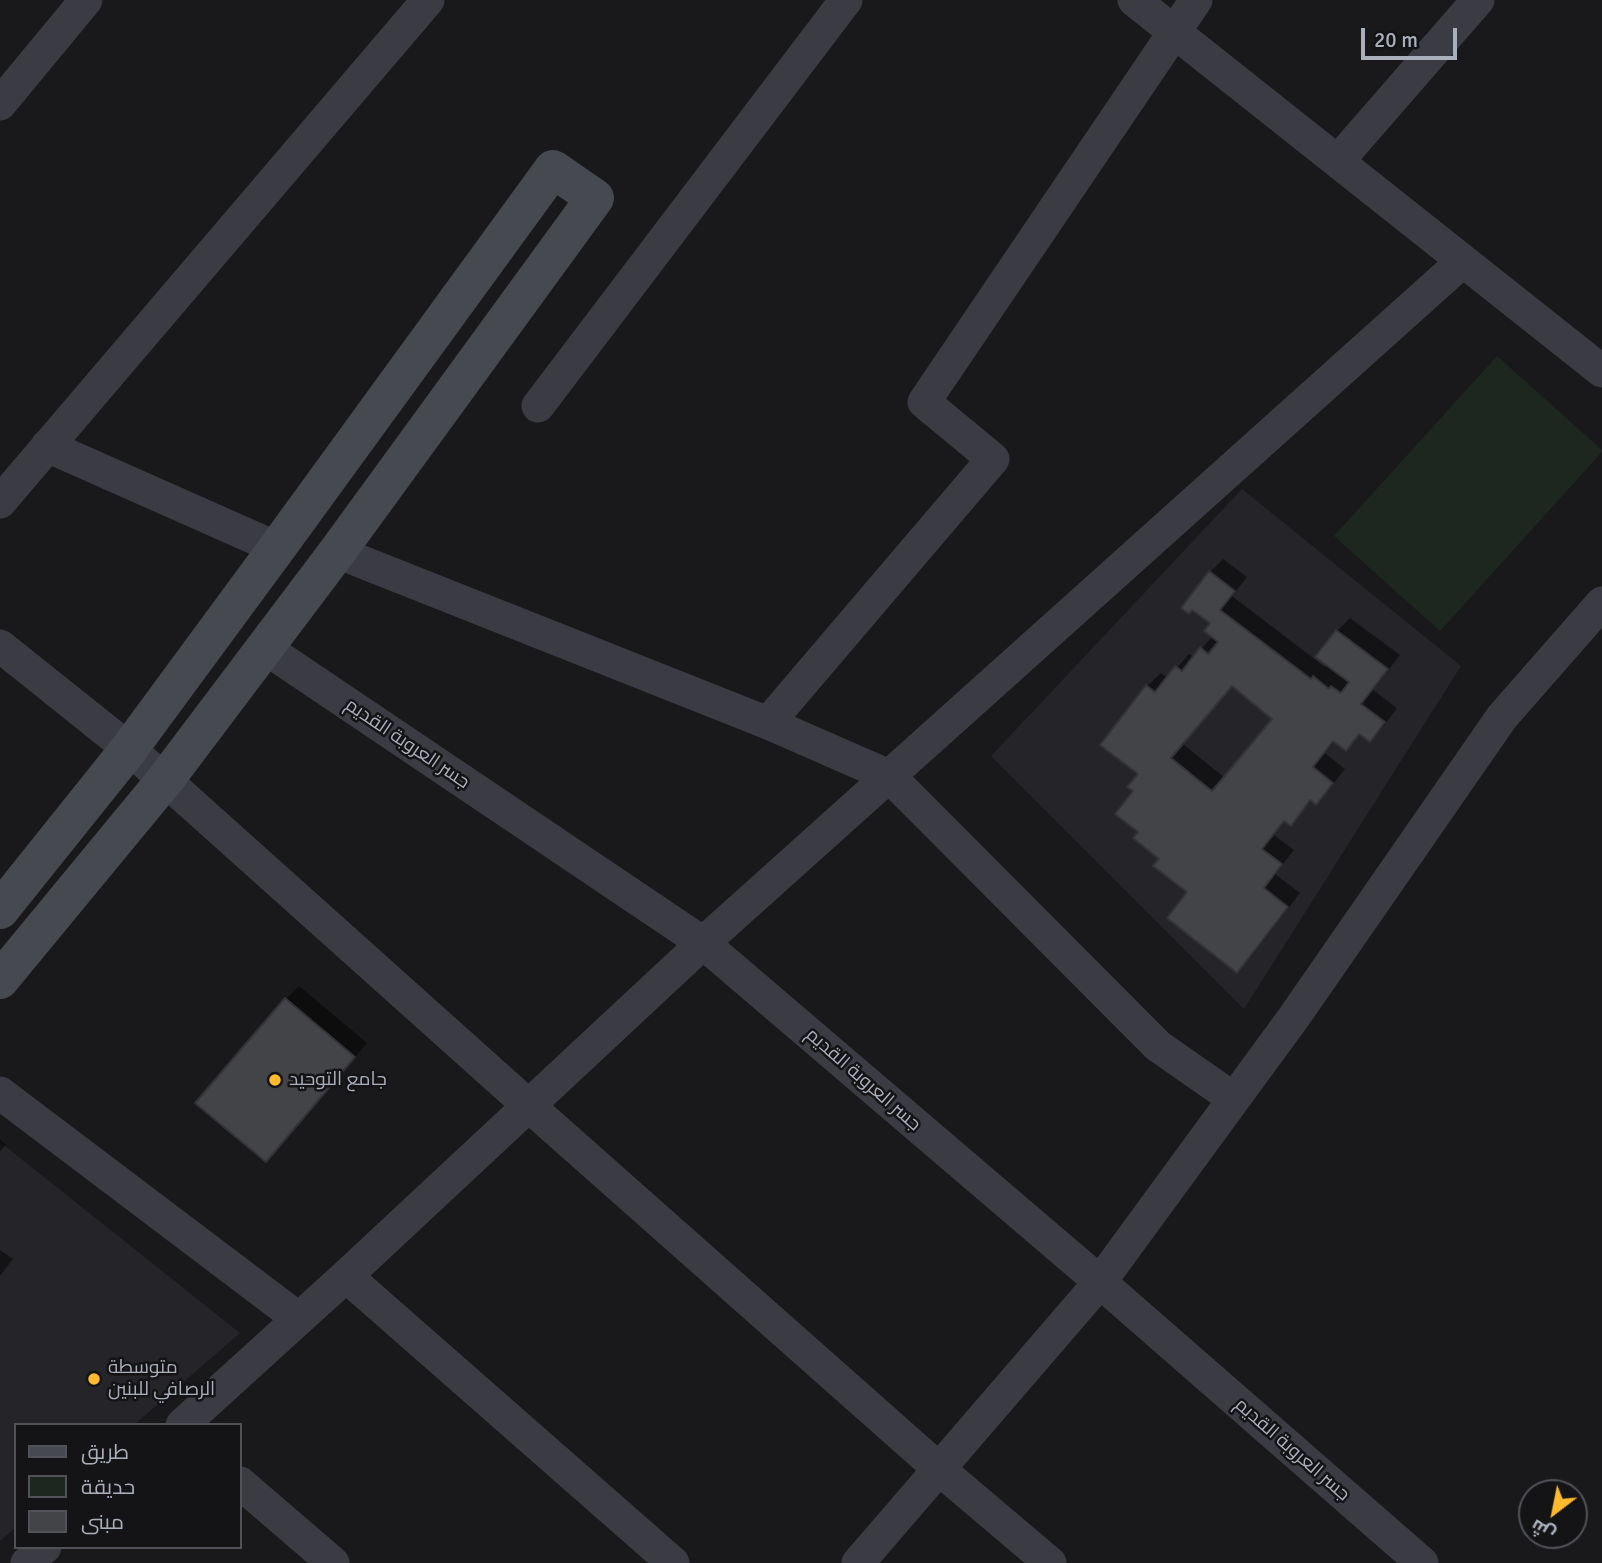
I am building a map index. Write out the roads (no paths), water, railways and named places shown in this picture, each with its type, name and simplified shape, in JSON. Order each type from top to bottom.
[{"type":"street","points":[[0,104],[86,0]]},
{"type":"street","points":[[0,502],[428,0]]},
{"type":"street","points":[[538,405],[846,0]]},
{"type":"street","points":[[1134,0],[1602,371]]},
{"type":"street","points":[[768,723],[993,459],[924,402],[1196,0]]},
{"type":"street","points":[[1338,161],[1478,0]]},
{"type":"street","points":[[0,910],[129,749],[553,169],[595,198],[337,552],[165,780],[0,980]]},
{"type":"street","points":[[184,1423],[703,943],[1463,261]]},
{"type":"street","points":[[47,446],[278,548]]},
{"type":"street","points":[[337,552],[768,723],[889,776],[1158,1046],[1234,1099]]},
{"type":"street","points":[[858,1563],[1100,1282],[1294,1017],[1503,717],[1602,603]]},
{"type":"street","points":[[0,646],[165,780],[939,1469],[1050,1563]]},
{"type":"street","name":"جسر العروبة القديم","points":[[265,648],[703,943],[1100,1282],[1422,1563]]},
{"type":"street","points":[[0,1093],[299,1319]]},
{"type":"street","points":[[346,1276],[673,1563]]},
{"type":"street","points":[[242,1485],[333,1563]]},
{"type":"street","points":[[27,1563],[43,1549]]},
{"type":"place","name":"جامع التوحيد","points":[[275,1080]]},
{"type":"place","name":"متوسطة الرصافي للبنين","points":[[94,1379]]}]
